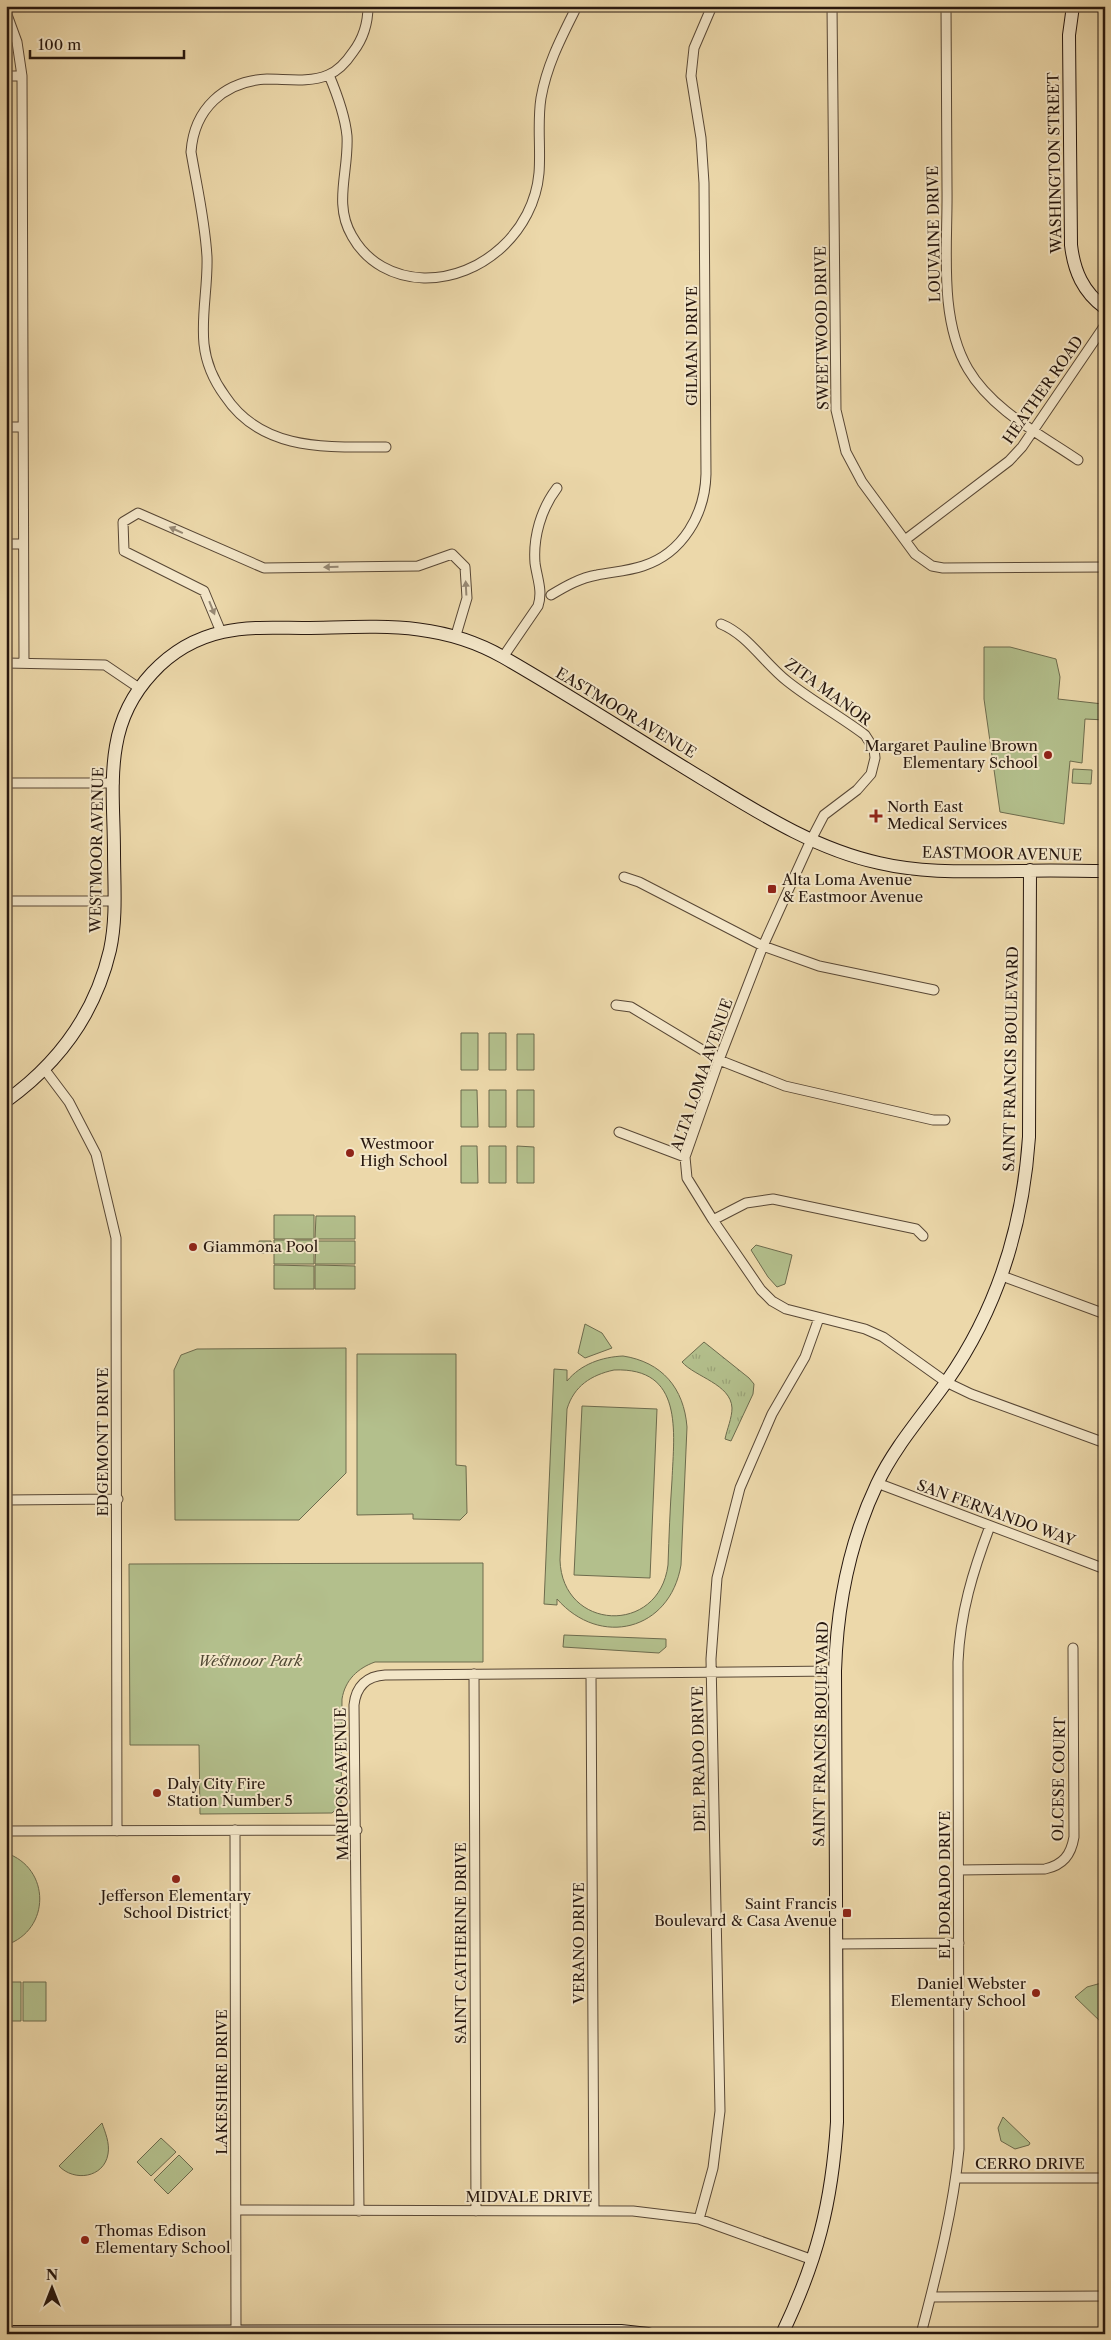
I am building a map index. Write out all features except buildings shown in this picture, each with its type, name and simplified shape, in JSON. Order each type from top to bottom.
[{"type":"street","points":[[368,6],[366,25],[357,48],[340,67],[328,75],[307,80],[268,79],[239,83],[217,96],[200,117],[192,140],[191,152],[206,237],[204,345],[212,374],[229,402],[240,414],[268,434],[304,445],[386,447]]},
{"type":"street","points":[[328,75],[341,106],[347,136],[342,206],[351,235],[370,258],[397,274],[433,278],[451,275],[468,270],[498,250],[512,238],[531,207],[539,174],[539,116],[545,78],[552,58],[577,6]]},
{"type":"street","name":"GILMAN DRIVE","points":[[551,595],[581,579],[642,566],[658,559],[676,547],[686,536],[703,504],[706,474],[704,183],[702,153],[691,76],[694,48],[712,6]]},
{"type":"street","name":"SWEETWOOD DRIVE","points":[[832,6],[836,394],[838,424],[853,467],[905,540],[923,561],[932,566],[943,568],[1105,566]]},
{"type":"street","name":"LOUVAINE DRIVE","points":[[946,6],[948,290],[954,338],[968,370],[978,384],[1007,411],[1078,460]]},
{"type":"street","name":"WASHINGTON STREET","points":[[1073,6],[1069,35],[1070,245],[1079,279],[1093,299],[1105,308]]},
{"type":"street","points":[[6,12],[17,42],[22,76],[24,663]]},
{"type":"street","points":[[6,76],[22,76]]},
{"type":"street","name":"HEATHER ROAD","points":[[905,540],[996,473],[1022,447],[1105,325]]},
{"type":"street","points":[[6,427],[22,427]]},
{"type":"street","points":[[503,657],[538,606],[541,597],[535,562],[536,540],[542,514],[557,488]]},
{"type":"street","points":[[221,632],[204,590],[124,551],[122,522],[138,513],[264,568],[418,566],[452,554],[465,567],[467,598],[456,635]]},
{"type":"street","points":[[6,544],[23,544]]},
{"type":"street","name":"ZITA MANOR","points":[[721,624],[741,636],[770,666],[807,698],[858,730],[870,741],[875,758],[871,774],[857,790],[824,815],[811,840]]},
{"type":"street","name":"EASTMOOR AVENUE","points":[[139,688],[174,654],[204,637],[221,632],[255,628],[392,627],[415,628],[456,635],[503,657],[754,811],[811,840],[845,854],[909,869],[1105,872]]},
{"type":"street","points":[[6,664],[105,665],[139,688]]},
{"type":"street","name":"WESTMOOR AVENUE","points":[[6,1102],[45,1070],[75,1032],[97,992],[110,946],[114,900],[114,762],[119,733],[130,704],[139,688]]},
{"type":"street","points":[[6,783],[114,783]]},
{"type":"street","name":"ALTA LOMA AVENUE","points":[[811,840],[763,946],[719,1060],[685,1157],[688,1178],[713,1220],[761,1290],[772,1301],[786,1309],[865,1329],[883,1338],[946,1382],[971,1394],[1105,1442]]},
{"type":"street","name":"SAINT FRANCIS BOULEVARD","points":[[782,2334],[802,2292],[814,2260],[828,2202],[835,2159],[837,2122],[836,1637],[846,1575],[864,1515],[877,1484],[906,1435],[946,1382],[977,1333],[1002,1276],[1018,1224],[1027,1167],[1030,870]]},
{"type":"street","points":[[624,877],[639,882],[763,946],[819,966],[934,990]]},
{"type":"street","points":[[6,901],[114,900]]},
{"type":"street","points":[[616,1005],[631,1007],[719,1060],[786,1086],[933,1120],[945,1120]]},
{"type":"street","name":"EDGEMONT DRIVE","points":[[45,1070],[69,1102],[96,1154],[116,1238],[118,1499],[117,1830]]},
{"type":"street","points":[[619,1132],[685,1157]]},
{"type":"street","points":[[713,1220],[746,1203],[772,1199],[916,1229],[923,1236]]},
{"type":"street","points":[[1002,1276],[1105,1314]]},
{"type":"street","name":"DEL PRADO DRIVE","points":[[700,2219],[713,2168],[720,2111],[711,1672],[711,1639],[717,1578],[740,1488],[772,1414],[805,1357],[819,1318]]},
{"type":"street","name":"SAN FERNANDO WAY","points":[[877,1484],[1105,1569]]},
{"type":"street","points":[[6,1500],[118,1499]]},
{"type":"street","name":"EL DORADO DRIVE","points":[[921,2334],[946,2237],[956,2178],[960,2116],[959,1639],[967,1592],[990,1526]]},
{"type":"street","name":"OLCESE COURT","points":[[959,1870],[1044,1869],[1056,1867],[1066,1858],[1072,1848],[1074,1837],[1073,1648]]},
{"type":"street","name":"MARIPOSA AVENUE","points":[[359,2211],[357,1830],[354,1705],[357,1691],[362,1684],[374,1676],[385,1675],[836,1671]]},
{"type":"street","name":"SAINT CATHERINE DRIVE","points":[[474,1674],[476,2211]]},
{"type":"street","name":"VERANO DRIVE","points":[[591,1674],[594,2211]]},
{"type":"street","name":"LAKESHIRE DRIVE","points":[[235,1830],[236,2333]]},
{"type":"street","points":[[6,1831],[357,1830]]},
{"type":"street","points":[[837,1944],[959,1943]]},
{"type":"street","name":"CERRO DRIVE","points":[[956,2178],[1105,2178]]},
{"type":"street","name":"MIDVALE DRIVE","points":[[236,2210],[633,2211],[700,2219],[814,2260]]},
{"type":"street","points":[[931,2296],[1105,2296]]},
{"type":"street","points":[[6,2332],[356,2333],[621,2331],[648,2334]]},
{"type":"green space","name":"Margaret Pauline Brown Elementary School","points":[[984,647],[1010,647],[1056,659],[1060,677],[1058,699],[1103,704],[1105,720],[1085,719],[1082,763],[1070,761],[1064,824],[1000,812],[984,699]]},
{"type":"green space","points":[[1073,769],[1092,770],[1091,784],[1072,783]]},
{"type":"green space","points":[[461,1033],[478,1033],[478,1070],[461,1070]]},
{"type":"green space","points":[[489,1033],[506,1033],[506,1070],[489,1070]]},
{"type":"green space","points":[[517,1034],[534,1034],[534,1070],[517,1070]]},
{"type":"green space","points":[[461,1090],[477,1090],[478,1127],[461,1127]]},
{"type":"green space","points":[[489,1090],[506,1090],[506,1127],[489,1127]]},
{"type":"green space","points":[[517,1090],[534,1090],[534,1127],[517,1127]]},
{"type":"green space","points":[[461,1146],[477,1146],[478,1183],[461,1183]]},
{"type":"green space","points":[[489,1146],[506,1146],[506,1183],[489,1183]]},
{"type":"green space","points":[[517,1146],[534,1147],[534,1183],[517,1183]]},
{"type":"green space","points":[[274,1215],[314,1215],[314,1239],[274,1239]]},
{"type":"green space","points":[[316,1216],[355,1216],[355,1239],[315,1239]]},
{"type":"green space","points":[[274,1240],[314,1240],[314,1264],[274,1264]]},
{"type":"green space","points":[[259,1241],[271,1241],[271,1253],[259,1253]]},
{"type":"green space","points":[[316,1241],[355,1241],[355,1264],[315,1264]]},
{"type":"green space","points":[[756,1245],[792,1255],[785,1284],[777,1287],[768,1277],[751,1250]]},
{"type":"green space","points":[[274,1265],[314,1266],[314,1289],[274,1289]]},
{"type":"green space","points":[[315,1265],[355,1266],[355,1289],[315,1289]]},
{"type":"green space","points":[[585,1324],[602,1333],[612,1348],[585,1358],[578,1353]]},
{"type":"green space","points":[[704,1342],[754,1384],[753,1394],[731,1441],[725,1439],[732,1412],[730,1400],[726,1393],[682,1362]]},
{"type":"green space","points":[[346,1348],[346,1473],[299,1520],[175,1520],[174,1370],[181,1355],[197,1349]]},
{"type":"green space","points":[[357,1354],[456,1354],[456,1465],[466,1466],[467,1513],[460,1520],[413,1519],[413,1514],[357,1515]]},
{"type":"green space","points":[[623,1356],[637,1359],[649,1364],[669,1379],[681,1400],[687,1427],[681,1565],[674,1587],[663,1605],[648,1618],[631,1625],[612,1627],[593,1624],[574,1614],[557,1599],[557,1605],[544,1604],[554,1369],[567,1370],[567,1381],[592,1362]],"holes":[[[614,1370],[637,1372],[653,1379],[664,1391],[670,1406],[673,1423],[674,1442],[668,1565],[661,1588],[648,1604],[630,1613],[611,1616],[593,1612],[576,1601],[565,1584],[560,1560],[567,1409],[574,1394],[591,1378]]]},
{"type":"green space","points":[[582,1406],[657,1409],[650,1578],[574,1575]]},
{"type":"green space","name":"Westmoor Park","points":[[483,1563],[483,1662],[375,1662],[358,1671],[349,1681],[342,1699],[341,1805],[332,1813],[200,1814],[199,1745],[130,1745],[129,1564]]},
{"type":"green space","points":[[564,1635],[666,1639],[666,1647],[659,1653],[563,1647]]},
{"type":"green space","points":[[6,1853],[21,1861],[31,1872],[38,1885],[40,1899],[38,1913],[31,1926],[21,1937],[6,1945]]},
{"type":"green space","points":[[6,1982],[21,1982],[21,2021],[6,2021]]},
{"type":"green space","points":[[23,1982],[46,1982],[46,2021],[23,2021]]},
{"type":"green space","points":[[1105,1982],[1105,2022],[1103,2024],[1075,1997],[1087,1987]]},
{"type":"green space","points":[[1003,2117],[1030,2143],[1029,2145],[1015,2149],[1001,2141],[998,2128]]},
{"type":"green space","points":[[102,2123],[107,2138],[108,2154],[101,2168],[95,2173],[80,2176],[65,2171],[59,2166]]},
{"type":"green space","points":[[161,2138],[176,2152],[151,2176],[137,2162]]},
{"type":"green space","points":[[179,2155],[193,2169],[168,2194],[154,2180]]},
{"type":"place","name":"Margaret Pauline Brown Elementary School","points":[[1048,755]]},
{"type":"place","name":"North East Medical Services","points":[[876,816]]},
{"type":"place","name":"Alta Loma Avenue & Eastmoor Avenue","points":[[772,889]]},
{"type":"place","name":"Westmoor High School","points":[[350,1153]]},
{"type":"place","name":"Giammona Pool","points":[[193,1247]]},
{"type":"place","name":"Daly City Fire Station Number 5","points":[[157,1793]]},
{"type":"place","name":"Jefferson Elementary School District","points":[[176,1879]]},
{"type":"place","name":"Saint Francis Boulevard & Casa Avenue","points":[[847,1913]]},
{"type":"place","name":"Daniel Webster Elementary School","points":[[1036,1993]]},
{"type":"place","name":"Thomas Edison Elementary School","points":[[85,2240]]}]
